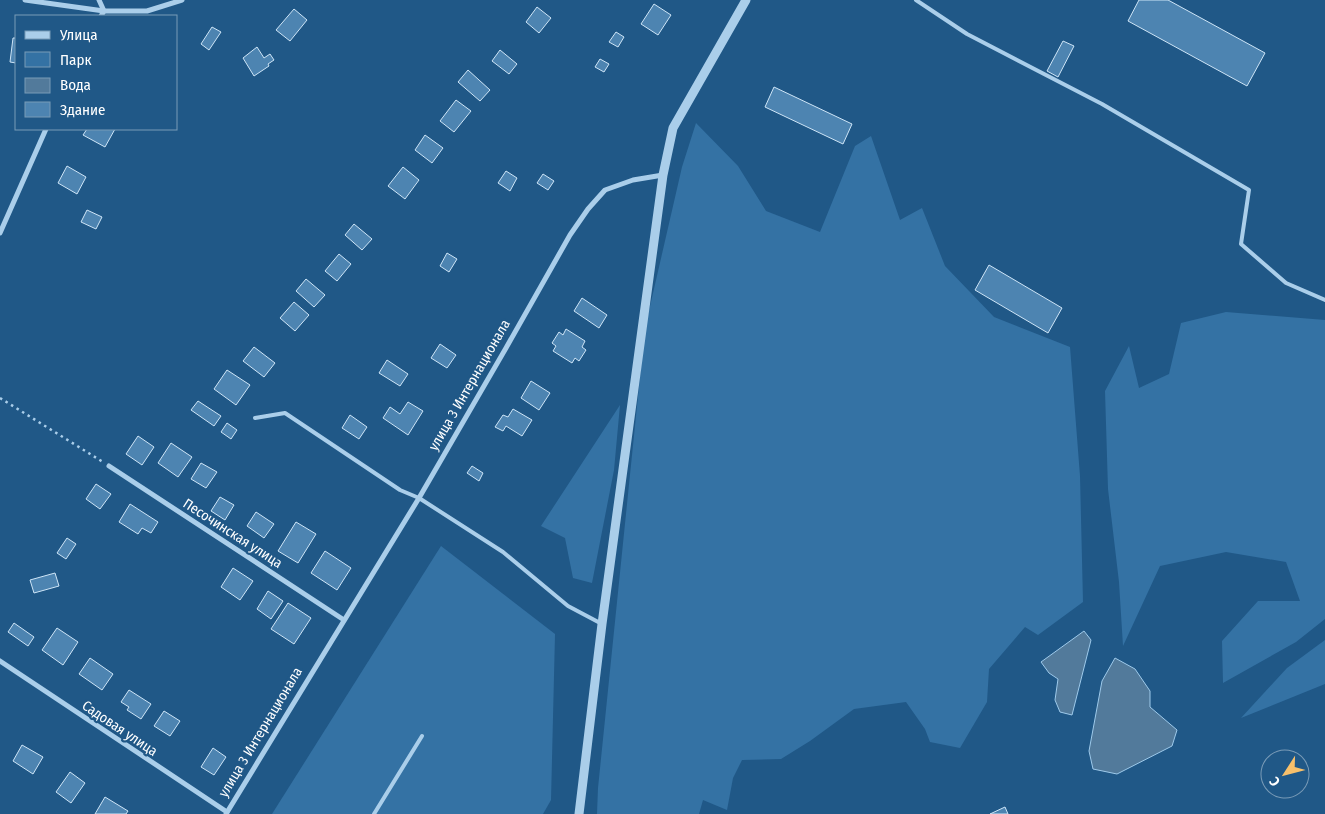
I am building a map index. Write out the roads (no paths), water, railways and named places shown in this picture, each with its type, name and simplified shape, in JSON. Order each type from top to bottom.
[{"type":"street","points":[[25,0],[103,14],[147,11],[182,0]]},
{"type":"street","points":[[98,0],[103,14]]},
{"type":"street","points":[[580,814],[602,624],[663,175],[673,128],[746,0]]},
{"type":"street","points":[[0,233],[46,130]]},
{"type":"street","name":"улица 3 Интернационала","points":[[226,813],[419,498],[570,235],[588,209],[605,190],[633,180],[663,175]]},
{"type":"street","name":"Песочинская улица","points":[[109,466],[344,620]]},
{"type":"street","name":"Садовая улица","points":[[0,661],[226,813]]},
{"type":"lane","points":[[916,0],[967,34],[1102,104],[1249,190],[1241,244],[1286,283],[1325,300]]},
{"type":"lane","points":[[255,418],[285,413],[400,490],[419,498],[503,552],[568,606],[602,624]]},
{"type":"lane","points":[[374,814],[422,736]]},
{"type":"water","points":[[1084,631],[1091,640],[1072,715],[1060,712],[1055,700],[1058,679],[1049,673],[1041,662]]},
{"type":"water","points":[[1115,658],[1135,669],[1150,691],[1150,707],[1177,730],[1172,746],[1117,774],[1093,769],[1089,751],[1102,681]]}]
